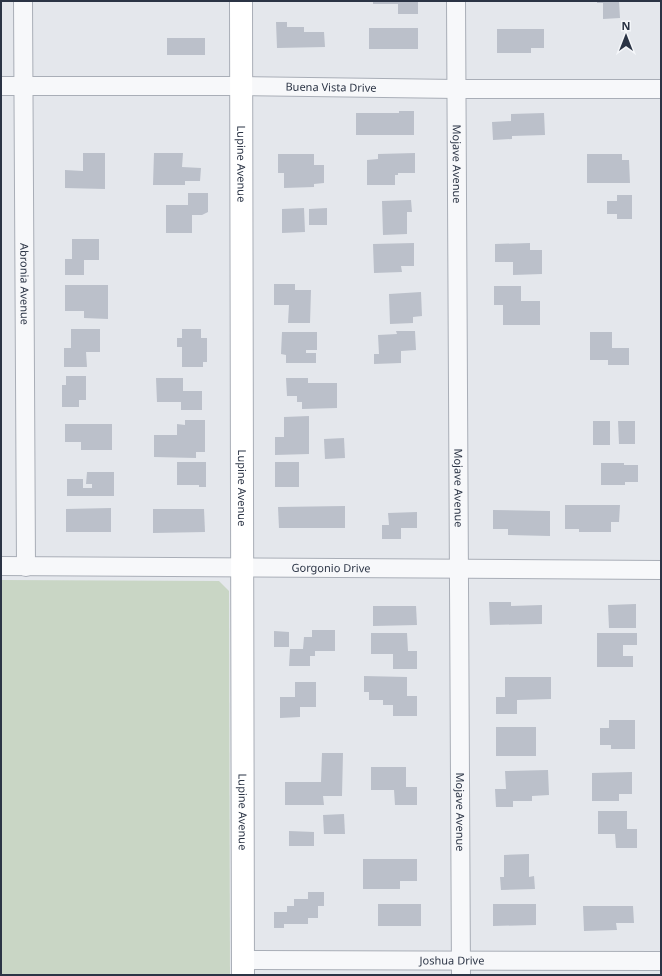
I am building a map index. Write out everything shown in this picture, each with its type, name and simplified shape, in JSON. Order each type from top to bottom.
[{"type":"street","name":"Abronia Avenue","points":[[23,1],[26,567]]},
{"type":"street","name":"Lupine Avenue","points":[[241,1],[243,968]]},
{"type":"street","name":"Mojave Avenue","points":[[456,1],[461,967]]},
{"type":"street","name":"Buena Vista Drive","points":[[1,86],[661,89]]},
{"type":"street","name":"Gorgonio Drive","points":[[1,566],[661,570]]},
{"type":"street","name":"Joshua Drive","points":[[243,968],[461,967],[661,961]]},
{"type":"green space","points":[[1,580],[219,581],[229,591],[230,975],[1,975]]},
{"type":"building","points":[[373,1],[418,2],[418,14],[398,14],[398,4],[373,4]]},
{"type":"building","points":[[597,1],[619,1],[620,18],[603,19],[603,3],[597,3]]},
{"type":"building","points":[[276,22],[287,22],[287,27],[304,27],[304,32],[324,32],[325,47],[277,48]]},
{"type":"building","points":[[369,28],[418,28],[418,49],[369,49]]},
{"type":"building","points":[[497,29],[544,29],[544,48],[531,48],[531,53],[497,53]]},
{"type":"building","points":[[167,38],[205,38],[205,55],[167,55]]},
{"type":"building","points":[[399,111],[414,111],[414,135],[356,135],[356,113],[399,113]]},
{"type":"building","points":[[544,113],[545,135],[512,136],[512,139],[493,140],[492,122],[511,121],[511,114]]},
{"type":"building","points":[[83,153],[105,153],[105,189],[65,188],[65,170],[83,171]]},
{"type":"building","points":[[154,153],[183,153],[182,167],[201,168],[200,181],[185,181],[185,185],[153,185]]},
{"type":"building","points":[[415,153],[415,173],[398,173],[398,175],[395,175],[395,185],[367,185],[367,160],[378,159],[378,154]]},
{"type":"building","points":[[278,154],[314,154],[314,165],[324,165],[324,183],[314,184],[314,187],[284,188],[284,173],[278,173]]},
{"type":"building","points":[[587,154],[622,154],[622,160],[629,160],[630,183],[587,183]]},
{"type":"building","points":[[188,193],[208,193],[208,212],[202,215],[192,215],[192,233],[166,233],[166,205],[188,205]]},
{"type":"building","points":[[617,195],[632,195],[632,219],[617,219],[617,214],[607,214],[607,201],[617,201]]},
{"type":"building","points":[[411,200],[412,212],[407,212],[407,234],[383,235],[382,201]]},
{"type":"building","points":[[304,208],[305,232],[282,233],[282,209]]},
{"type":"building","points":[[327,208],[327,225],[309,225],[309,209]]},
{"type":"building","points":[[72,239],[99,239],[99,260],[84,260],[84,275],[65,275],[65,259],[72,259]]},
{"type":"building","points":[[414,243],[414,266],[401,266],[402,272],[374,273],[373,244]]},
{"type":"building","points":[[530,243],[530,250],[542,250],[542,274],[513,275],[513,262],[495,262],[495,244]]},
{"type":"building","points":[[274,284],[295,284],[295,290],[311,290],[310,323],[288,323],[289,305],[274,305]]},
{"type":"building","points":[[65,285],[108,285],[108,319],[84,318],[84,311],[65,311]]},
{"type":"building","points":[[494,286],[521,286],[521,301],[540,301],[540,325],[503,325],[503,305],[494,305]]},
{"type":"building","points":[[421,292],[422,316],[413,317],[413,323],[390,324],[389,294]]},
{"type":"building","points":[[71,329],[100,329],[100,352],[86,352],[87,367],[64,367],[64,348],[71,348]]},
{"type":"building","points":[[182,329],[201,329],[201,338],[207,338],[207,362],[203,362],[203,367],[182,367],[182,347],[177,347],[177,338],[182,338]]},
{"type":"building","points":[[396,331],[415,331],[416,350],[401,351],[401,363],[374,364],[374,354],[379,354],[378,335],[397,334]]},
{"type":"building","points":[[282,332],[317,332],[317,350],[306,350],[306,353],[316,353],[316,363],[286,363],[286,355],[281,354]]},
{"type":"building","points":[[590,332],[612,332],[612,348],[629,348],[629,365],[608,365],[608,360],[590,360]]},
{"type":"building","points":[[66,376],[86,376],[86,400],[79,400],[79,407],[62,407],[62,385],[66,385]]},
{"type":"building","points":[[156,378],[183,378],[183,391],[202,391],[202,410],[181,410],[181,402],[157,402]]},
{"type":"building","points":[[286,378],[308,378],[308,383],[337,383],[337,408],[302,409],[302,402],[297,402],[297,396],[287,396]]},
{"type":"building","points":[[309,416],[309,454],[275,455],[275,437],[284,437],[284,417]]},
{"type":"building","points":[[185,420],[205,420],[205,452],[196,452],[196,458],[154,457],[154,435],[177,435],[177,424],[185,425]]},
{"type":"building","points":[[593,421],[610,421],[610,445],[593,445]]},
{"type":"building","points":[[618,421],[635,421],[635,444],[619,444]]},
{"type":"building","points":[[65,424],[112,424],[112,450],[81,450],[81,442],[65,442]]},
{"type":"building","points":[[344,438],[345,458],[325,459],[324,439]]},
{"type":"building","points":[[177,462],[206,462],[206,487],[199,487],[199,485],[177,485]]},
{"type":"building","points":[[275,462],[299,462],[299,487],[275,487]]},
{"type":"building","points":[[601,463],[624,463],[624,465],[638,465],[638,482],[625,482],[625,485],[601,485]]},
{"type":"building","points":[[87,472],[114,472],[114,496],[67,496],[67,479],[83,479],[83,488],[92,488],[92,484],[86,484]]},
{"type":"building","points":[[565,505],[620,505],[619,522],[611,522],[611,532],[579,532],[579,529],[565,529]]},
{"type":"building","points":[[345,506],[345,528],[279,528],[278,507]]},
{"type":"building","points":[[111,508],[111,532],[66,532],[66,509]]},
{"type":"building","points":[[153,509],[204,509],[205,532],[153,533]]},
{"type":"building","points":[[493,510],[550,511],[550,536],[508,535],[508,529],[493,529]]},
{"type":"building","points":[[417,512],[417,528],[401,528],[401,539],[382,539],[382,525],[389,525],[388,513]]},
{"type":"building","points":[[489,602],[511,602],[511,606],[542,605],[542,624],[490,625]]},
{"type":"building","points":[[636,604],[636,628],[609,628],[608,605]]},
{"type":"building","points":[[373,606],[416,606],[417,625],[373,626]]},
{"type":"building","points":[[312,630],[335,630],[335,651],[315,651],[315,656],[310,656],[310,666],[289,666],[290,649],[303,649],[304,637],[312,637]]},
{"type":"building","points":[[274,631],[289,632],[289,647],[274,647]]},
{"type":"building","points":[[371,633],[407,633],[408,651],[417,651],[417,669],[393,669],[393,654],[371,654]]},
{"type":"building","points":[[597,633],[637,633],[637,645],[623,645],[623,656],[633,656],[633,667],[597,667]]},
{"type":"building","points":[[364,676],[407,677],[407,696],[417,696],[417,716],[393,716],[393,705],[383,705],[383,700],[369,700],[369,692],[364,692]]},
{"type":"building","points":[[505,677],[551,677],[551,699],[517,700],[517,714],[496,714],[496,697],[505,697]]},
{"type":"building","points":[[295,682],[316,682],[316,707],[300,707],[300,717],[280,718],[280,697],[295,697]]},
{"type":"building","points":[[609,720],[635,720],[635,749],[611,749],[611,745],[600,745],[600,728],[609,728]]},
{"type":"building","points":[[496,727],[536,727],[536,756],[496,756]]},
{"type":"building","points":[[322,753],[343,753],[342,796],[323,796],[324,805],[285,805],[285,782],[321,782]]},
{"type":"building","points":[[371,767],[406,767],[406,787],[417,787],[417,805],[395,805],[394,790],[371,790]]},
{"type":"building","points":[[548,770],[549,795],[532,796],[532,801],[513,801],[513,807],[496,807],[495,789],[506,789],[505,771]]},
{"type":"building","points":[[632,772],[632,794],[619,794],[619,801],[592,801],[592,773]]},
{"type":"building","points":[[598,811],[627,811],[627,829],[637,829],[637,848],[616,848],[615,834],[598,834]]},
{"type":"building","points":[[344,814],[345,834],[324,834],[323,815]]},
{"type":"building","points":[[289,831],[314,832],[314,846],[289,846]]},
{"type":"building","points":[[529,854],[529,877],[534,876],[535,889],[501,890],[500,877],[504,877],[504,855]]},
{"type":"building","points":[[363,859],[417,859],[417,881],[400,881],[400,889],[363,889]]},
{"type":"building","points":[[308,892],[324,892],[324,906],[318,906],[318,918],[308,918],[308,924],[284,924],[284,928],[274,928],[274,912],[287,912],[287,906],[294,906],[294,899],[308,899]]},
{"type":"building","points":[[378,904],[421,904],[421,926],[378,926]]},
{"type":"building","points":[[493,904],[536,904],[536,925],[493,926]]},
{"type":"building","points":[[583,906],[633,906],[634,923],[616,923],[617,930],[584,931]]}]
